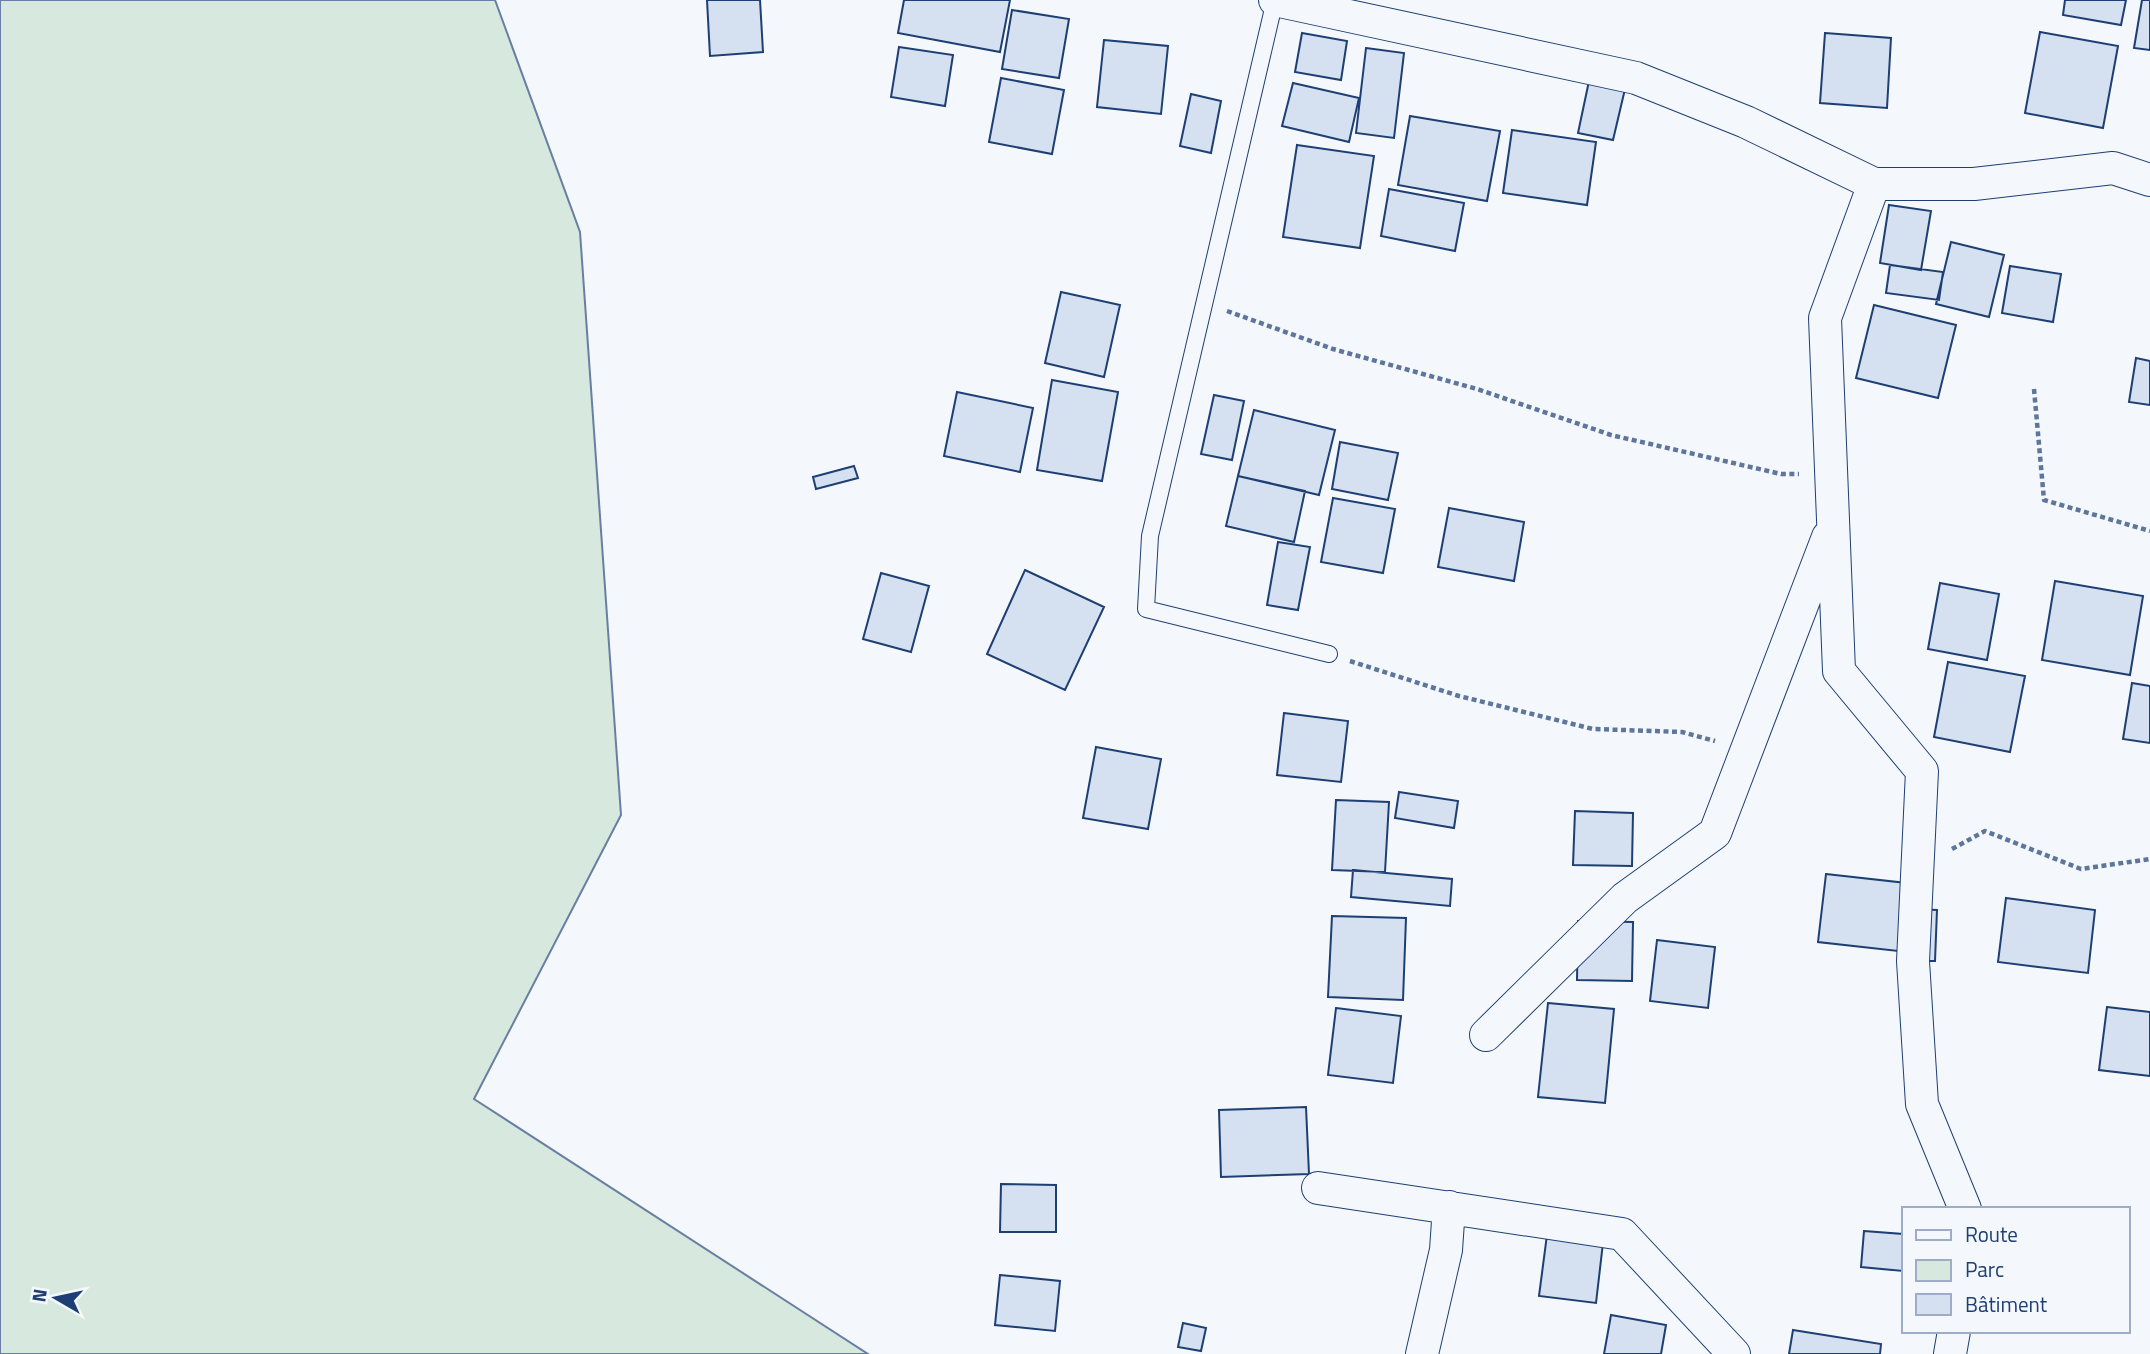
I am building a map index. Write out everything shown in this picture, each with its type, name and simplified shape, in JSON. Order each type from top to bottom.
[{"type":"street","points":[[1275,0],[1636,78],[1746,122],[1874,184],[1974,184],[2113,168],[2150,180]]},
{"type":"street","points":[[1874,184],[1825,318],[1839,671],[1922,771],[1913,961],[1922,1104],[1964,1207]]},
{"type":"street","points":[[1486,1035],[1625,898],[1715,833],[1834,523]]},
{"type":"street","points":[[1318,1188],[1622,1234],[1734,1354]]},
{"type":"street","points":[[1422,1354],[1446,1250],[1449,1208]]},
{"type":"street","points":[[1950,1354],[1954,1333]]},
{"type":"lane","points":[[1275,0],[1150,536],[1146,609],[1329,654]]},
{"type":"path","points":[[1205,299],[1239,317],[1333,349],[1477,389],[1611,435],[1781,474],[1832,476]]},
{"type":"path","points":[[2034,388],[2044,500],[2150,531]]},
{"type":"path","points":[[1329,654],[1459,696],[1593,729],[1682,732],[1746,750]]},
{"type":"path","points":[[1917,867],[1985,831],[2081,869],[2150,859]]},
{"type":"green space","points":[[0,0],[495,0],[580,232],[621,815],[474,1099],[868,1354],[0,1354]]},
{"type":"building","points":[[707,0],[760,0],[763,52],[710,56]]},
{"type":"building","points":[[904,0],[1010,0],[1000,52],[898,33]]},
{"type":"building","points":[[2065,0],[2126,0],[2121,25],[2063,15]]},
{"type":"building","points":[[2142,0],[2150,0],[2150,50],[2134,48]]},
{"type":"building","points":[[1012,10],[1069,19],[1059,78],[1002,69]]},
{"type":"building","points":[[2040,32],[2118,46],[2103,128],[2025,113]]},
{"type":"building","points":[[1302,33],[1347,41],[1341,80],[1295,72]]},
{"type":"building","points":[[1825,33],[1891,38],[1887,108],[1820,103]]},
{"type":"building","points":[[1104,40],[1168,46],[1161,114],[1097,107]]},
{"type":"building","points":[[899,47],[953,55],[945,106],[891,97]]},
{"type":"building","points":[[1366,48],[1404,53],[1394,138],[1356,133]]},
{"type":"building","points":[[1001,78],[1064,90],[1052,154],[989,142]]},
{"type":"building","points":[[1589,81],[1625,89],[1613,140],[1578,133]]},
{"type":"building","points":[[1293,83],[1359,98],[1349,142],[1282,126]]},
{"type":"building","points":[[1191,94],[1221,101],[1211,153],[1180,146]]},
{"type":"building","points":[[1410,116],[1500,131],[1487,201],[1398,185]]},
{"type":"building","points":[[1512,130],[1596,142],[1587,205],[1503,193]]},
{"type":"building","points":[[1297,145],[1374,156],[1360,248],[1283,237]]},
{"type":"building","points":[[1389,189],[1464,203],[1455,251],[1381,236]]},
{"type":"building","points":[[1889,205],[1931,211],[1921,270],[1880,263]]},
{"type":"building","points":[[1951,242],[2004,255],[1989,317],[1936,304]]},
{"type":"building","points":[[1890,265],[1943,272],[1939,300],[1886,293]]},
{"type":"building","points":[[2010,266],[2061,274],[2053,322],[2002,313]]},
{"type":"building","points":[[1061,292],[1120,305],[1104,377],[1045,363]]},
{"type":"building","points":[[1874,305],[1956,325],[1938,398],[1856,378]]},
{"type":"building","points":[[2136,358],[2150,361],[2150,405],[2129,402]]},
{"type":"building","points":[[1052,380],[1118,392],[1102,481],[1037,470]]},
{"type":"building","points":[[957,392],[1033,408],[1020,472],[944,456]]},
{"type":"building","points":[[1214,395],[1244,401],[1232,460],[1201,454]]},
{"type":"building","points":[[1254,410],[1335,430],[1319,495],[1238,476]]},
{"type":"building","points":[[1340,442],[1398,453],[1388,500],[1332,489]]},
{"type":"building","points":[[854,466],[858,478],[816,489],[813,477]]},
{"type":"building","points":[[1238,476],[1305,491],[1294,542],[1226,526]]},
{"type":"building","points":[[1333,498],[1395,509],[1383,573],[1321,562]]},
{"type":"building","points":[[1449,508],[1524,522],[1514,581],[1438,567]]},
{"type":"building","points":[[1278,542],[1310,547],[1298,610],[1267,605]]},
{"type":"building","points":[[1025,570],[1104,607],[1065,690],[987,654]]},
{"type":"building","points":[[881,573],[929,586],[911,652],[863,639]]},
{"type":"building","points":[[2055,581],[2143,596],[2130,675],[2042,660]]},
{"type":"building","points":[[1940,583],[1999,594],[1987,660],[1928,649]]},
{"type":"building","points":[[1948,662],[2025,676],[2010,752],[1934,737]]},
{"type":"building","points":[[2132,683],[2150,686],[2150,743],[2123,739]]},
{"type":"building","points":[[1284,713],[1348,721],[1341,782],[1277,775]]},
{"type":"building","points":[[1096,747],[1161,759],[1148,829],[1083,818]]},
{"type":"building","points":[[1399,792],[1458,801],[1454,828],[1395,818]]},
{"type":"building","points":[[1336,800],[1389,802],[1385,872],[1332,870]]},
{"type":"building","points":[[1575,811],[1633,813],[1632,866],[1573,865]]},
{"type":"building","points":[[1353,870],[1452,879],[1450,906],[1351,897]]},
{"type":"building","points":[[1826,874],[1915,884],[1907,952],[1818,942]]},
{"type":"building","points":[[2006,898],[2095,910],[2088,973],[1998,962]]},
{"type":"building","points":[[1914,909],[1937,910],[1935,961],[1913,961]]},
{"type":"building","points":[[1332,916],[1406,918],[1403,1000],[1328,997]]},
{"type":"building","points":[[1578,921],[1633,922],[1632,981],[1577,980]]},
{"type":"building","points":[[1657,940],[1715,947],[1708,1008],[1650,1001]]},
{"type":"building","points":[[1548,1003],[1614,1009],[1605,1103],[1538,1097]]},
{"type":"building","points":[[2107,1007],[2150,1012],[2150,1076],[2099,1070]]},
{"type":"building","points":[[1336,1008],[1401,1016],[1393,1083],[1328,1075]]},
{"type":"building","points":[[1306,1107],[1309,1174],[1221,1177],[1219,1110]]},
{"type":"building","points":[[1001,1184],[1056,1185],[1056,1232],[1000,1232]]},
{"type":"building","points":[[1548,1227],[1604,1234],[1596,1303],[1539,1296]]},
{"type":"building","points":[[1864,1231],[1902,1234],[1902,1271],[1861,1267]]},
{"type":"building","points":[[1000,1275],[1060,1281],[1055,1331],[995,1325]]},
{"type":"building","points":[[1611,1315],[1666,1325],[1661,1354],[1604,1354]]},
{"type":"building","points":[[1183,1323],[1206,1328],[1201,1351],[1178,1347]]},
{"type":"building","points":[[1793,1330],[1881,1344],[1880,1354],[1789,1354]]}]
